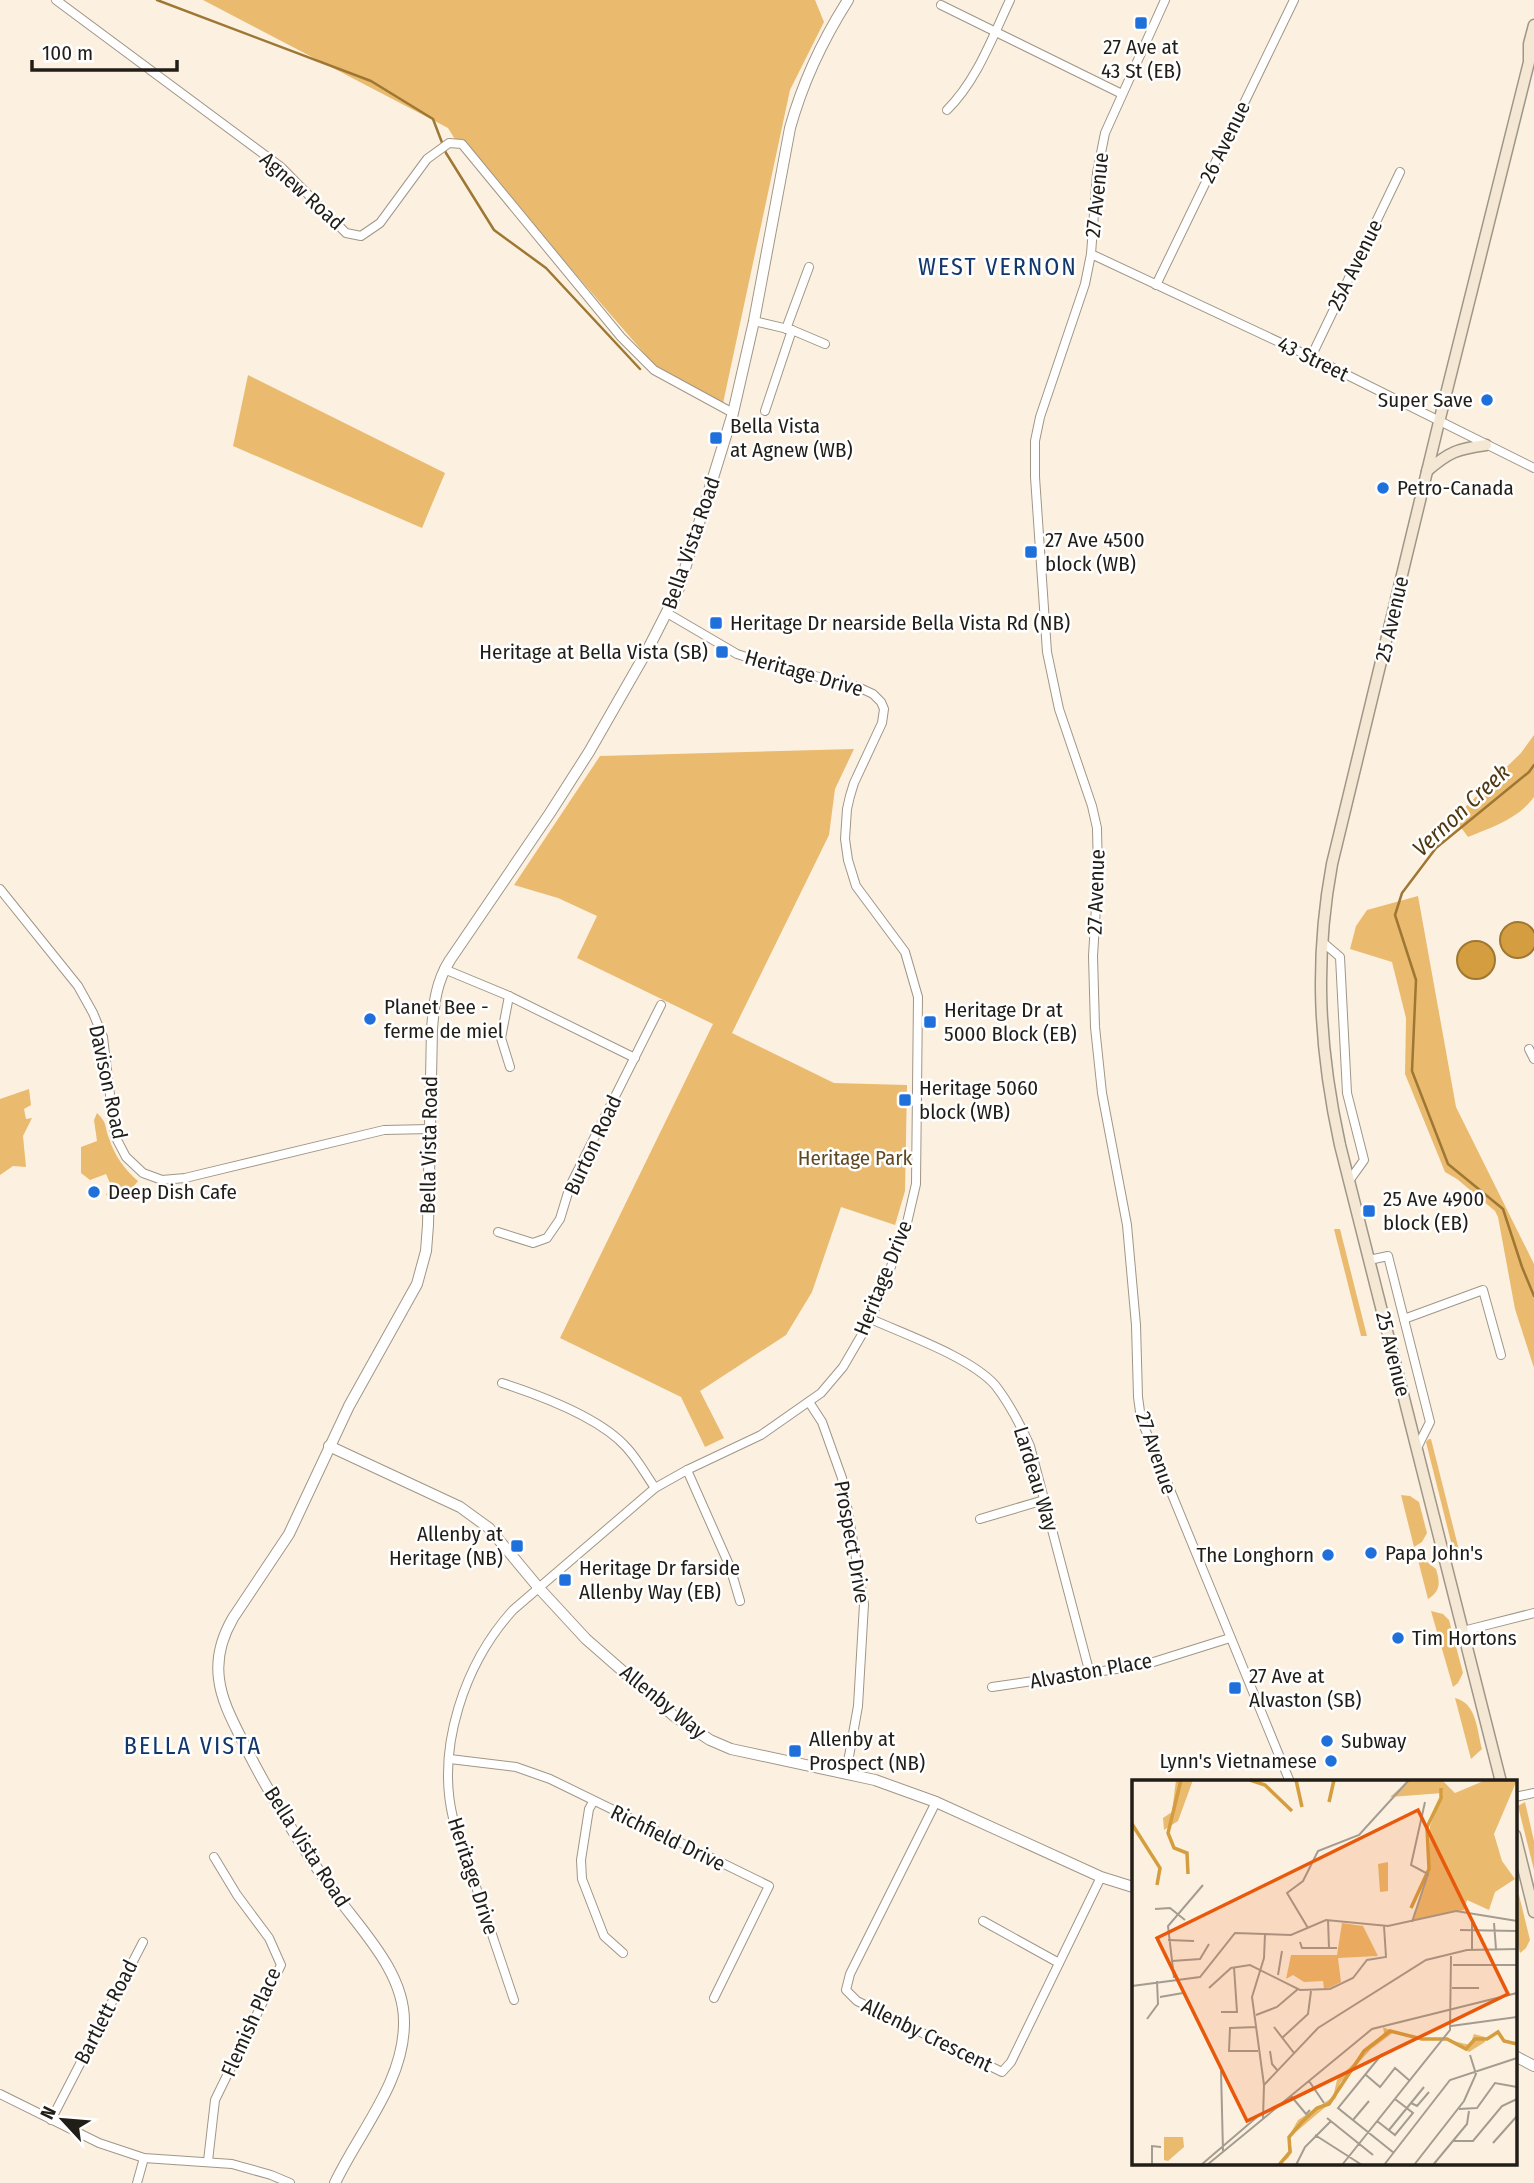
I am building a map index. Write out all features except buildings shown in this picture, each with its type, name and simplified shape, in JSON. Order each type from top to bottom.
[{"type":"main road","name":"25 Avenue","points":[[1500,1780],[1332,1110],[1322,1034],[1320,977],[1324,911],[1336,844],[1439,422],[1532,60],[1529,44],[1534,25]]},
{"type":"main road","points":[[1427,471],[1458,449],[1486,445]]},
{"type":"main road","points":[[1516,1839],[1534,1912]]},
{"type":"street","name":"Agnew Road","points":[[55,0],[281,167],[346,233],[361,236],[380,223],[427,159],[449,143],[463,144],[621,337],[653,370],[733,413]]},
{"type":"street","name":"Bella Vista Road","points":[[335,2183],[384,2093],[398,2060],[403,2039],[403,2005],[383,1959],[310,1860],[281,1814],[225,1702],[219,1681],[219,1655],[226,1630],[289,1534],[329,1446],[372,1362],[410,1297],[421,1271],[428,1225],[434,1000],[439,981],[444,969],[589,752],[667,613],[688,561],[733,413],[798,98],[816,55],[849,0]]},
{"type":"street","points":[[947,110],[972,78],[1010,0]]},
{"type":"street","name":"27 Avenue","points":[[1165,0],[1105,133],[1097,173],[1091,254],[1085,284],[1040,417],[1035,441],[1044,629],[1059,709],[1097,828],[1099,850],[1093,956],[1095,1016],[1102,1093],[1127,1225],[1141,1419],[1289,1780]]},
{"type":"street","name":"26 Avenue","points":[[1156,285],[1294,0]]},
{"type":"street","points":[[941,5],[1122,94]]},
{"type":"street","name":"25A Avenue","points":[[1311,357],[1400,172]]},
{"type":"street","name":"43 Street","points":[[1091,254],[1311,357],[1534,468]]},
{"type":"street","points":[[765,411],[809,267]]},
{"type":"street","points":[[754,321],[789,330],[825,344]]},
{"type":"street","name":"Heritage Drive","points":[[514,2000],[453,1817],[449,1781],[450,1759],[458,1710],[467,1685],[499,1625],[513,1610],[655,1488],[761,1435],[821,1393],[843,1367],[871,1319],[906,1227],[916,1184],[918,997],[905,952],[856,886],[845,839],[850,796],[882,723],[884,709],[877,698],[866,690],[745,657],[667,613]]},
{"type":"street","name":"Davison Road","points":[[0,889],[78,986],[93,1013],[103,1037],[116,1136],[126,1157],[143,1173],[162,1180],[186,1178],[384,1130],[430,1129]]},
{"type":"street","points":[[1326,945],[1340,957],[1348,1093],[1364,1160],[1349,1181]]},
{"type":"street","points":[[444,969],[509,996],[635,1058]]},
{"type":"street","points":[[509,996],[501,1038],[510,1067]]},
{"type":"street","name":"Burton Road","points":[[498,1232],[533,1243],[547,1238],[560,1219],[570,1186],[661,1005]]},
{"type":"street","points":[[1529,1049],[1534,1059]]},
{"type":"street","name":"25 Avenue","points":[[1369,1259],[1388,1256],[1430,1422],[1417,1448]]},
{"type":"street","name":"25 Avenue","points":[[1404,1319],[1483,1290],[1501,1355]]},
{"type":"street","name":"Lardeau Way","points":[[871,1319],[956,1356],[993,1383],[1019,1422],[1030,1446],[1090,1674]]},
{"type":"street","points":[[502,1383],[540,1396],[599,1426],[626,1447],[655,1488]]},
{"type":"street","name":"Prospect Drive","points":[[808,1402],[822,1422],[842,1478],[864,1604],[858,1706],[846,1773]]},
{"type":"street","name":"Allenby Way","points":[[329,1446],[460,1507],[488,1528],[586,1639],[674,1716],[710,1740],[731,1749],[875,1780],[936,1802],[1101,1877],[1132,1887]]},
{"type":"street","points":[[687,1470],[730,1567],[740,1601]]},
{"type":"street","points":[[980,1519],[1044,1500]]},
{"type":"street","points":[[1463,1631],[1534,1613]]},
{"type":"street","name":"Alvaston Place","points":[[992,1687],[1143,1665],[1230,1638]]},
{"type":"street","name":"Richfield Drive","points":[[450,1759],[516,1767],[550,1779],[769,1886],[714,1998]]},
{"type":"street","points":[[1516,1797],[1534,1793]]},
{"type":"street","points":[[593,1802],[589,1809],[581,1860],[582,1879],[604,1936],[623,1953]]},
{"type":"street","name":"Allenby Crescent","points":[[936,1802],[850,1974],[846,1990],[856,2001],[1002,2072],[1011,2062],[1101,1877]]},
{"type":"street","name":"Flemish Place","points":[[208,2161],[215,2100],[281,1965],[269,1938],[237,1895],[214,1857]]},
{"type":"street","points":[[983,1921],[1059,1963]]},
{"type":"street","name":"Bartlett Road","points":[[51,2120],[143,1942]]},
{"type":"street","points":[[1516,2057],[1534,2066]]},
{"type":"street","points":[[0,2094],[99,2143],[144,2158],[232,2164],[290,2183]]},
{"type":"street","points":[[137,2183],[144,2158]]},
{"type":"green space","points":[[203,0],[815,0],[824,22],[790,90],[722,408],[656,367],[462,143],[456,141],[448,128]]},
{"type":"green space","points":[[248,375],[445,473],[422,528],[233,446]]},
{"type":"green space","points":[[1534,735],[1534,797],[1512,817],[1468,837],[1454,818],[1521,753]]},
{"type":"green space","name":"Heritage Park","points":[[854,749],[835,789],[829,835],[732,1033],[834,1083],[907,1085],[905,1191],[895,1225],[841,1207],[812,1292],[786,1335],[700,1391],[724,1438],[705,1447],[681,1397],[560,1338],[713,1024],[577,958],[597,916],[558,898],[514,885],[600,756]]},
{"type":"green space","points":[[1418,896],[1456,1107],[1534,1264],[1534,1368],[1515,1309],[1498,1217],[1495,1211],[1445,1172],[1405,1074],[1406,1018],[1392,962],[1350,949],[1356,926],[1367,910]]},
{"type":"green space","points":[[29,1089],[31,1105],[24,1109],[26,1119],[32,1118],[23,1136],[26,1167],[13,1166],[0,1175],[0,1099]]},
{"type":"green space","points":[[97,1113],[104,1122],[117,1156],[138,1181],[129,1192],[110,1200],[106,1194],[113,1190],[106,1174],[90,1180],[81,1173],[81,1147],[97,1141],[94,1120]]},
{"type":"green space","points":[[1334,1229],[1340,1229],[1367,1336],[1361,1336]]},
{"type":"green space","points":[[1429,1439],[1462,1562],[1456,1562],[1426,1442]]},
{"type":"green space","points":[[1401,1495],[1410,1496],[1419,1502],[1427,1533],[1422,1542],[1414,1547]]},
{"type":"green space","points":[[1418,1560],[1427,1562],[1436,1569],[1439,1582],[1437,1589],[1428,1599]]},
{"type":"green space","points":[[1431,1611],[1443,1614],[1449,1620],[1463,1673],[1453,1687]]},
{"type":"green space","points":[[1455,1698],[1468,1706],[1477,1726],[1482,1749],[1471,1759]]},
{"type":"green space","points":[[1525,1802],[1534,1841],[1534,1870],[1518,1806]]},
{"type":"green space","points":[[1516,1892],[1530,1940],[1520,1953],[1516,1937]]},
{"type":"shaded area","points":[[1518,922],[1531,927],[1535,933],[1535,947],[1531,953],[1518,958],[1505,953],[1500,940],[1505,927]]},
{"type":"shaded area","points":[[1476,941],[1489,947],[1495,960],[1489,973],[1476,979],[1463,973],[1457,960],[1463,947]]},
{"type":"waterway","points":[[157,0],[371,81],[433,119],[446,153],[494,230],[546,268],[640,369]]},
{"type":"waterway","name":"Vernon Creek","points":[[1534,765],[1529,772],[1436,848],[1402,893],[1395,915],[1416,980],[1412,1071],[1448,1164],[1503,1209],[1534,1296]]},
{"type":"place","name":"27 Ave at 43 St (EB)","points":[[1141,23]]},
{"type":"place","name":"Super Save","points":[[1487,400]]},
{"type":"place","name":"Bella Vista at Agnew (WB)","points":[[716,438]]},
{"type":"place","name":"Petro-Canada","points":[[1383,488]]},
{"type":"place","name":"27 Ave 4500 block (WB)","points":[[1031,552]]},
{"type":"place","name":"Heritage Dr nearside Bella Vista Rd (NB)","points":[[716,623]]},
{"type":"place","name":"Heritage at Bella Vista (SB)","points":[[722,652]]},
{"type":"place","name":"Planet Bee - ferme de miel","points":[[370,1019]]},
{"type":"place","name":"Heritage Dr at 5000 Block (EB)","points":[[930,1022]]},
{"type":"place","name":"Heritage 5060 block (WB)","points":[[905,1100]]},
{"type":"place","name":"Deep Dish Cafe","points":[[94,1192]]},
{"type":"place","name":"25 Ave 4900 block (EB)","points":[[1369,1211]]},
{"type":"place","name":"Allenby at Heritage (NB)","points":[[517,1546]]},
{"type":"place","name":"Papa John's","points":[[1371,1553]]},
{"type":"place","name":"The Longhorn","points":[[1328,1555]]},
{"type":"place","name":"Heritage Dr farside Allenby Way (EB)","points":[[565,1580]]},
{"type":"place","name":"Tim Hortons","points":[[1398,1638]]},
{"type":"place","name":"27 Ave at Alvaston (SB)","points":[[1235,1688]]},
{"type":"place","name":"Subway","points":[[1327,1741]]},
{"type":"place","name":"Allenby at Prospect (NB)","points":[[795,1751]]},
{"type":"place","name":"Lynn's Vietnamese","points":[[1331,1761]]},
{"type":"district","name":"WEST VERNON","points":[[998,267]]},
{"type":"district","name":"BELLA VISTA","points":[[193,1746]]}]
